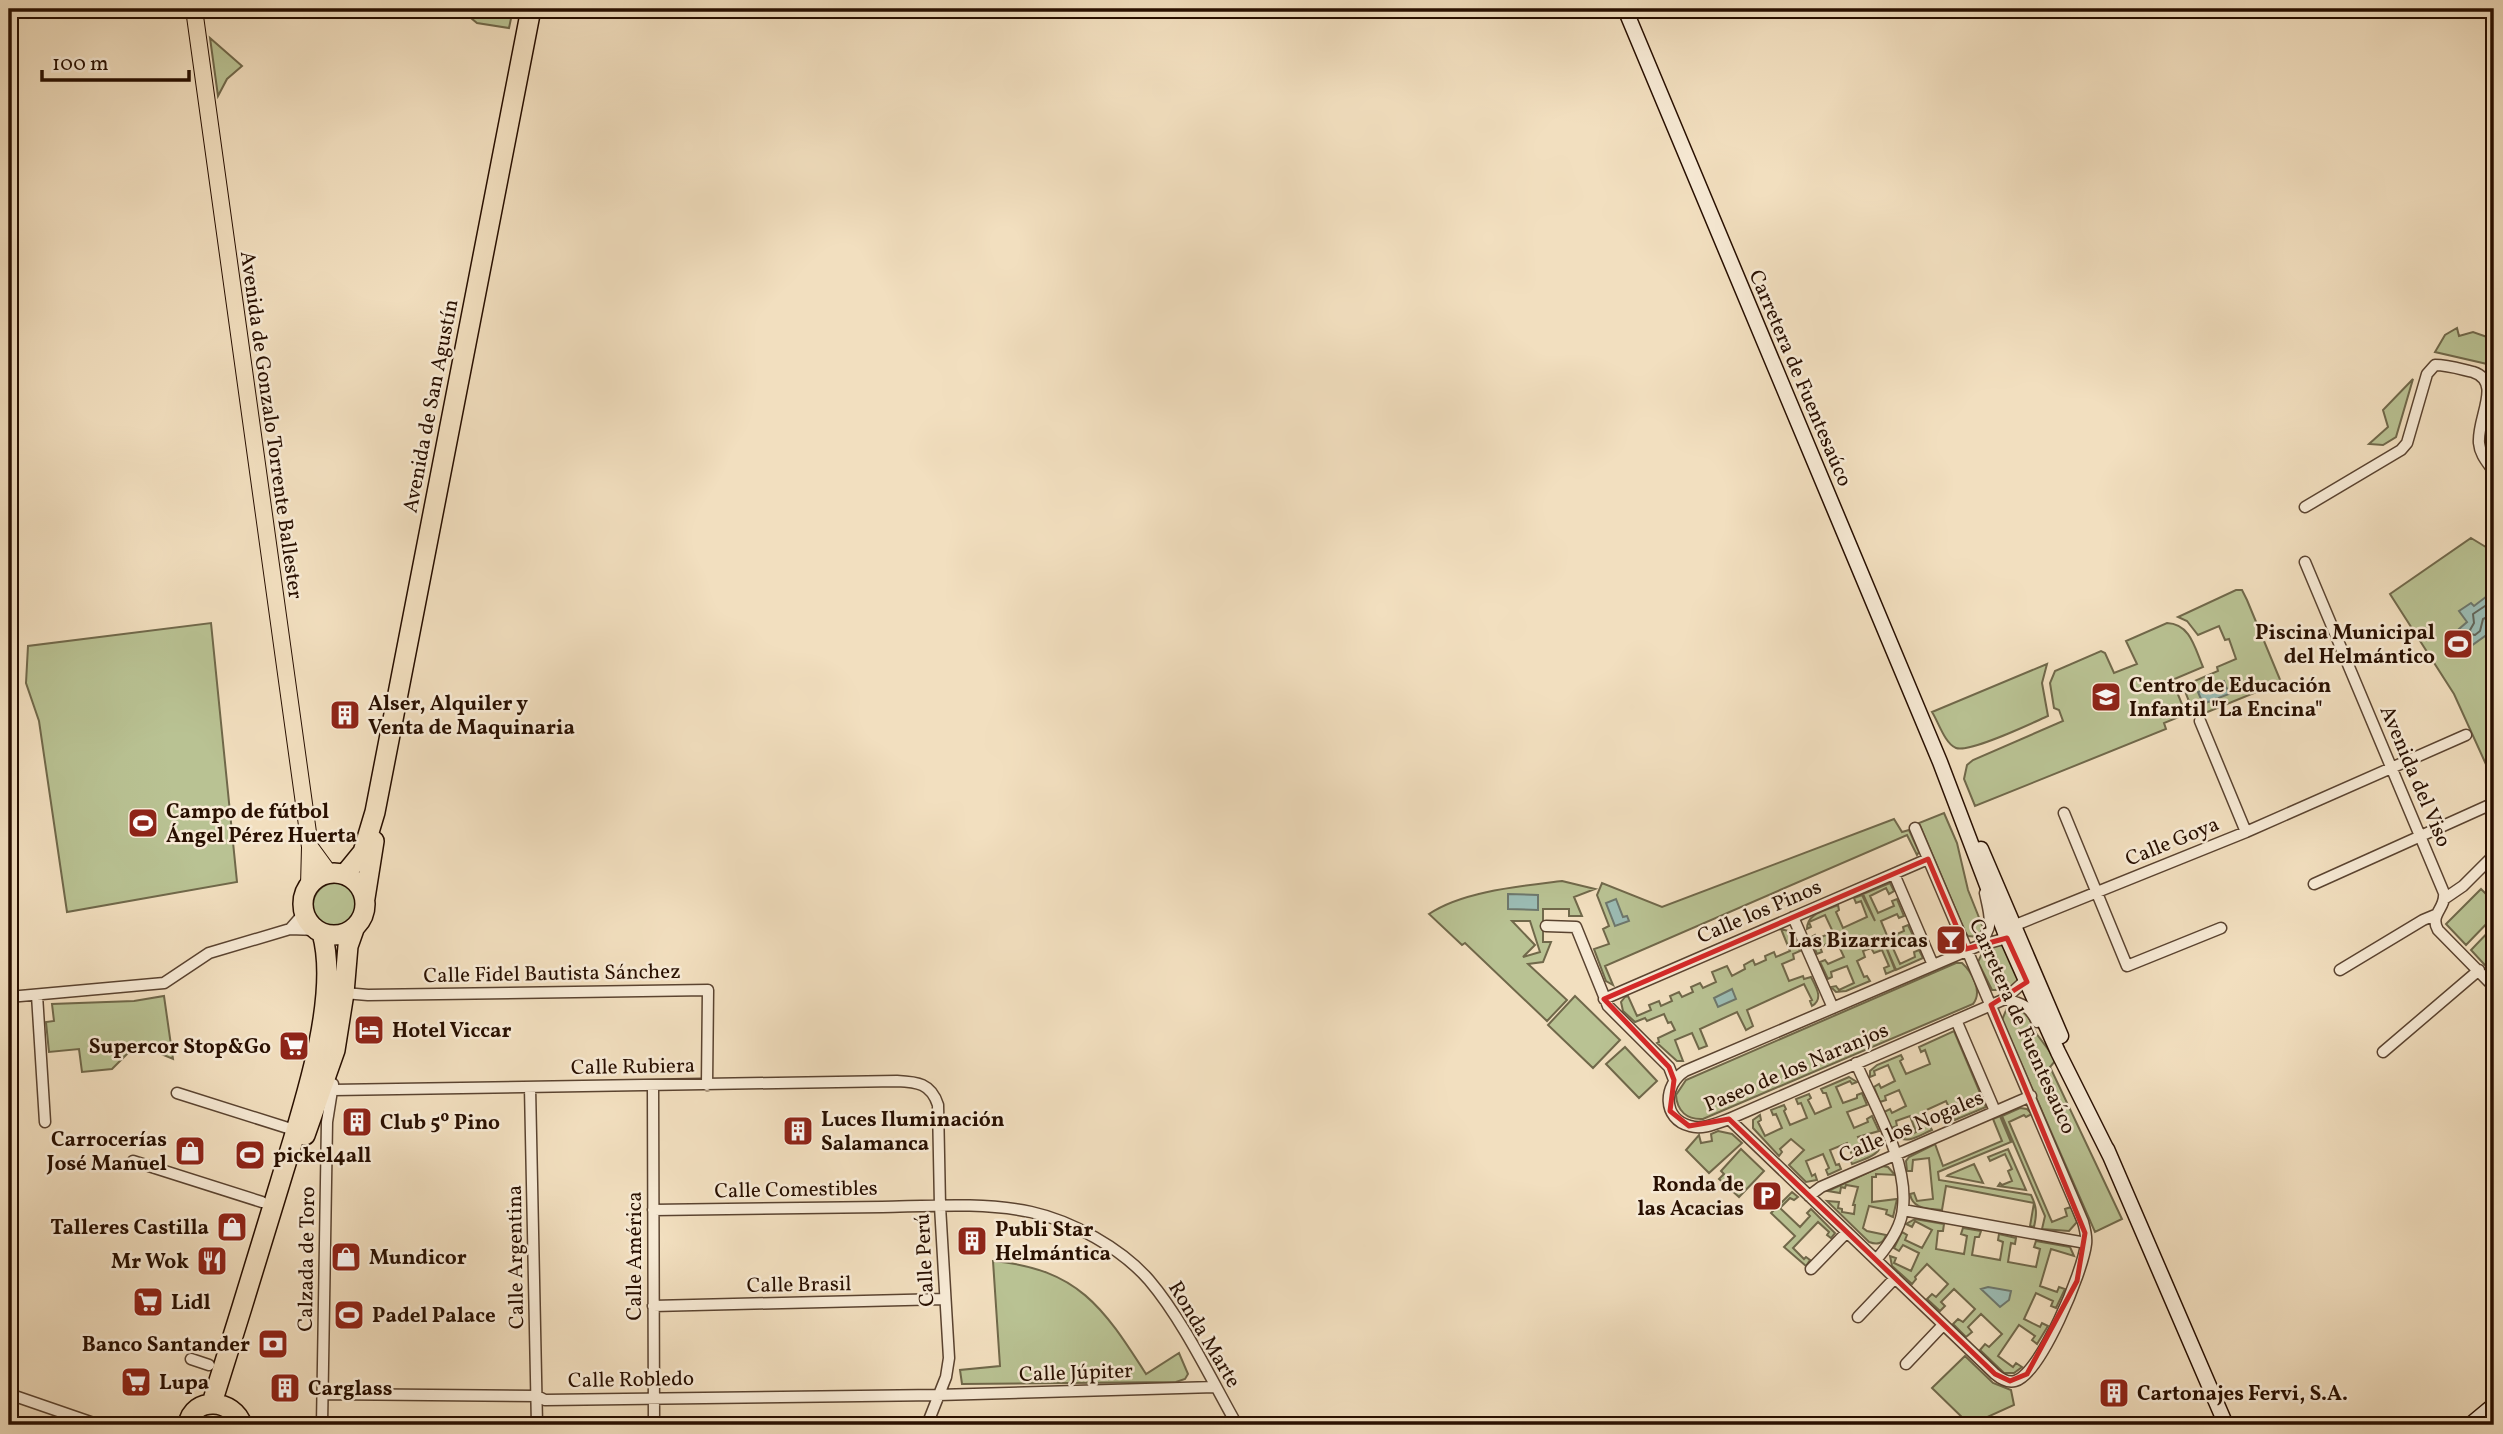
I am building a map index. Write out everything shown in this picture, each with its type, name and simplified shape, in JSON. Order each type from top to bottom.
[{"type":"highway","name":"Avenida de San Agustín","points":[[337,874],[363,852],[375,812],[531,9]]},
{"type":"highway","name":"Avenida de San Agustín","points":[[365,898],[375,837],[375,812]]},
{"type":"highway","points":[[337,874],[355,880],[362,888],[365,909],[362,920],[354,929],[333,935],[320,932],[309,923],[303,904],[309,886],[321,876],[337,874]]},
{"type":"highway","points":[[258,1257],[318,1104],[332,1060],[344,993],[348,946],[354,929]]},
{"type":"highway","points":[[212,1403],[296,1131],[318,1043],[328,981],[327,950],[320,932]]},
{"type":"highway","points":[[188,1425],[189,1419],[198,1408],[212,1403],[227,1405],[238,1415],[242,1425]]},
{"type":"main road","name":"Avenida de Gonzalo Torrente Ballester","points":[[194,9],[310,847],[309,886]]},
{"type":"main road","name":"Carretera de Fuentesaúco","points":[[1625,9],[1940,762],[1993,904],[2011,933]]},
{"type":"main road","name":"Carretera de Fuentesaúco","points":[[1940,762],[1966,814],[2011,933]]},
{"type":"main road","name":"Avenida de Gonzalo Torrente Ballester","points":[[310,847],[337,874]]},
{"type":"main road","points":[[2011,933],[2030,977]]},
{"type":"main road","name":"Carretera de Fuentesaúco","points":[[2030,977],[2052,1015],[2225,1425]]},
{"type":"main road","name":"Carretera de Fuentesaúco","points":[[2030,977],[2058,1052],[2110,1156]]},
{"type":"main road","points":[[2469,1425],[2494,1405]]},
{"type":"street","points":[[2305,507],[2400,450],[2407,443],[2427,374],[2435,365],[2445,365],[2486,376],[2489,380],[2492,390],[2479,444],[2494,472]]},
{"type":"street","name":"Avenida del Viso","points":[[2305,562],[2420,836],[2444,900]]},
{"type":"street","name":"Calle Goya","points":[[2011,933],[2018,924],[2246,832],[2200,721]]},
{"type":"street","points":[[2246,832],[2466,735]]},
{"type":"street","points":[[2314,884],[2494,803]]},
{"type":"street","points":[[2064,813],[2127,965],[2221,928]]},
{"type":"street","name":"Carretera de Fuentesaúco","points":[[1915,828],[2078,1208],[2086,1243]]},
{"type":"street","points":[[2493,856],[2463,886],[2444,900],[2434,922],[2438,930],[2494,987]]},
{"type":"street","name":"Calle los Pinos","points":[[1604,999],[1928,859]]},
{"type":"street","points":[[1978,946],[1989,932],[1991,920],[1981,873]]},
{"type":"street","points":[[1894,874],[1933,965]]},
{"type":"street","points":[[290,929],[304,913]]},
{"type":"street","points":[[2340,970],[2435,915]]},
{"type":"street","points":[[1793,917],[1833,1008]]},
{"type":"street","points":[[1546,926],[1576,928],[1604,999],[1614,1014],[1669,1067],[1674,1080]]},
{"type":"street","points":[[9,997],[164,983],[209,953],[290,929],[320,932]]},
{"type":"street","name":"Paseo de los Naranjos","points":[[2011,933],[1685,1071],[1674,1080],[1668,1098],[1670,1111],[1680,1122],[1697,1127],[1729,1119],[2005,999],[2030,977]]},
{"type":"street","points":[[2384,1052],[2479,970]]},
{"type":"street","name":"Calle Fidel Bautista Sánchez","points":[[344,993],[368,995],[708,990],[707,1084]]},
{"type":"street","points":[[37,995],[45,1122]]},
{"type":"street","points":[[2005,999],[2022,1003],[2033,1012],[2040,1028],[2058,1052]]},
{"type":"street","points":[[1956,1020],[1995,1111]]},
{"type":"street","name":"Calzada de Toro","points":[[323,1423],[324,1224],[327,1122],[333,1090],[332,1060]]},
{"type":"street","points":[[1856,1063],[1895,1153],[1900,1173],[1903,1210],[1887,1247],[1876,1260]]},
{"type":"street","name":"Calle Rubiera","points":[[333,1090],[897,1081],[918,1082],[932,1091]]},
{"type":"street","name":"Calle América","points":[[653,1086],[654,1425]]},
{"type":"street","name":"Calle Argentina","points":[[530,1087],[537,1425]]},
{"type":"street","name":"Calle Perú","points":[[927,1425],[946,1377],[949,1358],[940,1206],[938,1105],[932,1091]]},
{"type":"street","points":[[177,1093],[291,1129]]},
{"type":"street","name":"Calle los Nogales","points":[[1809,1196],[1821,1187],[1895,1153],[2031,1096]]},
{"type":"street","points":[[1729,1119],[2000,1378],[2017,1381],[2027,1374],[2062,1316],[2077,1281],[2086,1243],[1903,1210]]},
{"type":"street","points":[[133,1161],[262,1202]]},
{"type":"street","name":"Calle Comestibles","points":[[653,1210],[940,1206]]},
{"type":"street","name":"Ronda Marte","points":[[940,1206],[1007,1208],[1034,1212],[1087,1233],[1119,1253],[1147,1278],[1160,1294],[1237,1425]]},
{"type":"street","points":[[1811,1269],[1847,1232]]},
{"type":"street","points":[[1858,1317],[1895,1278]]},
{"type":"street","name":"Calle Brasil","points":[[653,1306],[945,1300]]},
{"type":"street","points":[[1906,1364],[1943,1325]]},
{"type":"street","points":[[191,1359],[209,1365]]},
{"type":"street","name":"Calle Júpiter","points":[[938,1395],[1215,1387]]},
{"type":"street","points":[[9,1394],[100,1425]]},
{"type":"street","name":"Calle Robledo","points":[[324,1394],[537,1396],[545,1400],[938,1395]]},
{"type":"highlighted area","points":[[1928,859],[1966,949],[2007,938],[2027,982],[1991,1005],[2085,1233],[2077,1281],[2027,1374],[2010,1381],[1995,1374],[1729,1119],[1689,1126],[1670,1111],[1674,1080],[1669,1067],[1604,999]]},
{"type":"green space","points":[[460,9],[513,9],[509,28],[477,23]]},
{"type":"green space","points":[[210,38],[242,66],[227,79],[218,96]]},
{"type":"green space","points":[[2457,328],[2459,336],[2473,332],[2487,337],[2491,330],[2494,331],[2493,367],[2435,352],[2445,335]]},
{"type":"green space","points":[[2413,379],[2396,437],[2383,445],[2369,444],[2388,427],[2383,410]]},
{"type":"green space","name":"Piscina Municipal del Helmántico","points":[[2471,538],[2494,552],[2494,782],[2454,694],[2390,594]]},
{"type":"green space","points":[[2236,590],[2242,590],[2247,600],[2281,682],[2200,715],[2192,709],[2183,686],[2218,671],[2217,667],[2236,659],[2229,639],[2225,640],[2219,626],[2198,635],[2187,621],[2178,617]]},
{"type":"green space","name":"Campo de fútbol Ángel Pérez Huerta","points":[[211,623],[237,882],[67,912],[39,721],[26,683],[28,646]]},
{"type":"green space","points":[[2167,623],[2175,624],[2187,633],[2203,667],[2172,680],[2186,714],[2164,723],[2166,729],[1975,806],[1964,779],[1967,765],[2063,721],[2059,710],[2054,708],[2050,683],[2055,671],[2101,651],[2105,653],[2114,673],[2137,664],[2126,641]]},
{"type":"green space","points":[[2047,664],[2042,683],[2048,716],[1974,746],[1956,748],[1948,742],[1932,712]]},
{"type":"green space","points":[[1944,813],[1957,843],[1968,890],[1984,930],[1978,937],[1968,936],[1965,932],[1919,823]]},
{"type":"green space","points":[[1894,819],[1902,832],[1909,830],[1919,852],[1917,855],[1907,835],[1605,966],[1613,985],[1606,981],[1594,949],[1609,944],[1603,929],[1609,926],[1597,895],[1602,883],[1662,907]]},
{"type":"green space","points":[[1562,881],[1595,889],[1574,897],[1582,916],[1569,916],[1569,909],[1543,909],[1543,942],[1551,942],[1543,962],[1528,964],[1567,1000],[1547,1021],[1465,943],[1462,945],[1429,914],[1475,895]],"holes":[[[1512,921],[1530,921],[1540,952],[1523,957],[1535,945]]]},
{"type":"green space","points":[[335,883],[350,890],[357,905],[350,920],[335,927],[320,920],[313,905],[320,890]]},
{"type":"green space","points":[[1890,883],[1894,891],[1889,894],[1886,888],[1870,896],[1878,913],[1894,906],[1892,901],[1897,899],[1904,916],[1899,918],[1897,914],[1881,921],[1888,938],[1904,931],[1903,927],[1908,925],[1916,942],[1910,944],[1908,940],[1892,946],[1900,964],[1915,957],[1914,952],[1919,950],[1923,958],[1896,970],[1884,942],[1895,970],[1886,974],[1884,968],[1889,966],[1882,950],[1874,953],[1871,948],[1863,951],[1865,957],[1857,961],[1864,977],[1867,976],[1870,981],[1846,991],[1836,992],[1831,987],[1836,986],[1839,990],[1854,983],[1847,966],[1831,972],[1832,977],[1828,979],[1820,962],[1825,960],[1828,964],[1844,957],[1836,940],[1820,947],[1822,952],[1817,954],[1810,938],[1815,935],[1817,939],[1833,932],[1825,915],[1809,922],[1811,927],[1807,929],[1808,924],[1810,919],[1838,905],[1839,910],[1836,912],[1843,928],[1867,917],[1861,901],[1856,903],[1854,898],[1862,895],[1875,921],[1863,894]]},
{"type":"green space","points":[[2481,889],[2494,902],[2494,916],[2466,945],[2446,924]]},
{"type":"green space","points":[[2494,926],[2494,975],[2471,950]]},
{"type":"green space","points":[[1781,929],[1792,932],[1800,951],[1793,954],[1794,959],[1782,964],[1789,981],[1803,976],[1804,979],[1811,977],[1818,996],[1812,1006],[1804,984],[1747,1010],[1753,1026],[1746,1030],[1737,1012],[1700,1029],[1707,1046],[1699,1049],[1692,1033],[1675,1040],[1683,1061],[1677,1061],[1657,1043],[1658,1038],[1675,1030],[1664,1014],[1647,1021],[1645,1018],[1635,1022],[1623,1011],[1621,1002],[1625,997],[1628,996],[1637,1016],[1651,1010],[1649,1005],[1659,1001],[1661,1006],[1672,1001],[1670,996],[1679,992],[1682,997],[1693,992],[1691,987],[1700,983],[1703,988],[1716,982],[1712,972],[1727,966],[1732,976],[1745,969],[1744,965],[1753,960],[1755,965],[1774,952],[1776,957],[1790,951]]},
{"type":"green space","points":[[2002,943],[2020,982],[2006,990],[1992,990],[1978,962],[1983,951]]},
{"type":"green space","points":[[1956,963],[1962,963],[1975,982],[1977,994],[1973,1004],[1703,1119],[1688,1116],[1678,1106],[1676,1095],[1686,1080]]},
{"type":"green space","points":[[164,996],[173,1059],[137,1044],[112,1069],[82,1072],[79,1049],[49,1052],[46,1022],[54,1021],[52,1004],[134,1001]]},
{"type":"green space","points":[[1575,996],[1620,1040],[1593,1068],[1548,1025]]},
{"type":"green space","points":[[2012,1006],[2027,1014],[2036,1033],[2056,1060],[2050,1067],[2122,1219],[2095,1232],[2002,1020],[2007,1008]]},
{"type":"green space","points":[[1954,1031],[1986,1107],[1955,1120],[1946,1101],[1922,1112],[1932,1130],[1914,1138],[1900,1139],[1896,1136],[1901,1135],[1903,1138],[1916,1132],[1910,1116],[1896,1121],[1897,1126],[1891,1128],[1884,1112],[1890,1109],[1892,1113],[1906,1106],[1899,1090],[1885,1096],[1886,1100],[1880,1102],[1874,1087],[1879,1084],[1881,1088],[1895,1081],[1888,1065],[1874,1071],[1875,1075],[1870,1077],[1870,1071],[1877,1065],[1901,1055],[1903,1059],[1900,1061],[1906,1074],[1930,1064],[1925,1050],[1921,1052],[1919,1047]]},
{"type":"green space","points":[[1625,1047],[1657,1081],[1639,1098],[1606,1064]]},
{"type":"green space","points":[[1849,1077],[1857,1082],[1852,1084],[1850,1081],[1836,1087],[1843,1103],[1862,1093],[1867,1105],[1847,1112],[1854,1128],[1868,1122],[1867,1119],[1872,1116],[1879,1131],[1858,1137],[1865,1153],[1879,1148],[1877,1142],[1882,1140],[1881,1145],[1876,1153],[1872,1156],[1852,1164],[1850,1159],[1853,1157],[1847,1143],[1830,1150],[1836,1165],[1839,1164],[1841,1169],[1828,1175],[1826,1170],[1829,1168],[1823,1154],[1806,1161],[1812,1176],[1815,1174],[1817,1180],[1806,1182],[1789,1165],[1804,1150],[1791,1139],[1780,1149],[1782,1152],[1779,1156],[1753,1128],[1753,1120],[1760,1115],[1761,1120],[1758,1122],[1765,1136],[1782,1128],[1776,1114],[1773,1115],[1771,1110],[1784,1105],[1790,1125],[1807,1118],[1801,1103],[1798,1104],[1796,1099],[1809,1094],[1811,1098],[1808,1100],[1815,1114],[1831,1107],[1826,1093],[1821,1089]]},
{"type":"green space","points":[[2020,1108],[2027,1109],[2032,1114],[2009,1122],[2052,1222],[2067,1216],[2065,1209],[2071,1207],[2077,1222],[2069,1231],[2042,1229],[2045,1216],[2002,1116]]},
{"type":"green space","points":[[2000,1116],[2011,1142],[1938,1172],[1939,1180],[2031,1195],[2034,1203],[1946,1186],[1942,1210],[1914,1203],[1910,1194],[1914,1193],[1917,1201],[1933,1199],[1929,1158],[1913,1160],[1912,1171],[1907,1171],[1906,1161],[1909,1157],[1935,1144],[1943,1166],[2002,1141],[1993,1119]]},
{"type":"green space","points":[[1718,1131],[1732,1134],[1742,1143],[1709,1173],[1686,1150],[1699,1135],[1701,1143],[1712,1141],[1711,1134]]},
{"type":"green space","points":[[1741,1149],[1764,1171],[1739,1197],[1719,1179],[1724,1174],[1721,1171]]},
{"type":"green space","points":[[2008,1149],[2026,1190],[1998,1186],[2000,1183],[2002,1185],[2012,1181],[2008,1171],[2012,1169],[2005,1154],[1990,1161],[1988,1157]]},
{"type":"green space","points":[[1974,1164],[1983,1183],[1947,1176],[1948,1175]]},
{"type":"green space","points":[[1882,1166],[1888,1167],[1895,1175],[1876,1174],[1876,1177],[1872,1177],[1872,1202],[1897,1199],[1893,1217],[1886,1214],[1887,1210],[1869,1206],[1863,1228],[1886,1235],[1881,1242],[1875,1243],[1869,1242],[1827,1201],[1839,1202],[1838,1208],[1842,1209],[1842,1212],[1854,1214],[1853,1205],[1858,1187],[1846,1185],[1845,1188],[1841,1187],[1840,1193],[1828,1191]]},
{"type":"green space","points":[[1792,1192],[1798,1197],[1794,1200],[1790,1198],[1780,1208],[1800,1227],[1810,1216],[1807,1213],[1811,1209],[1835,1233],[1831,1238],[1827,1235],[1829,1232],[1818,1222],[1793,1248],[1804,1259],[1806,1257],[1810,1260],[1806,1266],[1784,1247],[1795,1236],[1771,1213]]},
{"type":"green space","points":[[2034,1203],[2036,1218],[2034,1227],[2030,1226]]},
{"type":"green space","points":[[1915,1219],[1944,1224],[1943,1231],[1938,1231],[1936,1249],[1964,1254],[1967,1236],[1961,1234],[1963,1228],[1981,1231],[1979,1237],[1975,1237],[1972,1255],[2000,1260],[2003,1242],[1998,1240],[1999,1234],[2016,1238],[2015,1244],[2011,1243],[2008,1262],[2036,1267],[2040,1249],[2034,1247],[2036,1241],[2070,1247],[2074,1256],[2051,1249],[2040,1286],[2057,1292],[2059,1287],[2065,1289],[2056,1308],[2051,1306],[2053,1301],[2036,1293],[2024,1319],[2040,1327],[2042,1323],[2048,1326],[2037,1344],[2032,1340],[2035,1336],[2019,1325],[1998,1356],[2013,1367],[2016,1363],[2022,1367],[2014,1373],[2004,1373],[1980,1350],[1985,1344],[1989,1347],[2002,1334],[1981,1314],[1968,1327],[1972,1332],[1966,1337],[1953,1324],[1958,1319],[1963,1322],[1975,1309],[1954,1289],[1941,1302],[1945,1306],[1940,1311],[1927,1299],[1932,1294],[1936,1297],[1948,1284],[1927,1264],[1912,1284],[1892,1266],[1890,1256],[1896,1258],[1894,1263],[1911,1271],[1919,1253],[1903,1245],[1899,1251],[1894,1248],[1902,1232],[1907,1235],[1905,1240],[1922,1248],[1932,1230],[1915,1221],[1912,1227],[1906,1224]]},
{"type":"green space","points":[[993,1261],[1022,1265],[1047,1273],[1085,1295],[1116,1329],[1146,1374],[1179,1353],[1188,1374],[1185,1379],[1176,1382],[962,1384],[960,1370],[1000,1366]]},
{"type":"green space","points":[[1965,1356],[1993,1383],[2011,1390],[2014,1405],[1985,1418],[1987,1425],[1970,1425],[1932,1388]]},
{"type":"water","points":[[2491,593],[2494,596],[2494,619],[2487,624],[2492,631],[2471,646],[2459,629],[2467,622],[2459,611],[2471,603],[2474,606]]},
{"type":"water","points":[[2224,681],[2229,694],[2203,704],[2198,692]]},
{"type":"water","points":[[1508,894],[1538,895],[1538,910],[1508,909]]},
{"type":"water","points":[[1616,899],[1623,917],[1627,916],[1629,921],[1615,926],[1606,903]]},
{"type":"water","points":[[1732,989],[1736,999],[1718,1007],[1714,998]]},
{"type":"water","points":[[1988,1287],[2011,1291],[2009,1300],[2000,1307],[1981,1289]]},
{"type":"place","name":"Piscina Municipal del Helmántico","points":[[2458,644]]},
{"type":"place","name":"Centro de Educación Infantil \"La Encina\"","points":[[2106,697]]},
{"type":"place","name":"Alser, Alquiler y Venta de Maquinaria","points":[[345,715]]},
{"type":"place","name":"Campo de fútbol Ángel Pérez Huerta","points":[[143,823]]},
{"type":"place","name":"Las Bizarricas","points":[[1951,940]]},
{"type":"place","name":"Hotel Viccar","points":[[369,1030]]},
{"type":"place","name":"Supercor Stop&Go","points":[[294,1046]]},
{"type":"place","name":"Club 5º Pino","points":[[357,1122]]},
{"type":"place","name":"Luces Iluminación Salamanca","points":[[798,1131]]},
{"type":"place","name":"Carrocerías José Manuel","points":[[190,1151]]},
{"type":"place","name":"pickel4all","points":[[250,1155]]},
{"type":"place","name":"Ronda de las Acacias","points":[[1767,1196]]},
{"type":"place","name":"Talleres Castilla","points":[[232,1227]]},
{"type":"place","name":"Publi Star Helmántica","points":[[972,1241]]},
{"type":"place","name":"Mundicor","points":[[346,1257]]},
{"type":"place","name":"Mr Wok","points":[[212,1261]]},
{"type":"place","name":"Lidl","points":[[148,1302]]},
{"type":"place","name":"Padel Palace","points":[[349,1315]]},
{"type":"place","name":"Banco Santander","points":[[273,1344]]},
{"type":"place","name":"Lupa","points":[[136,1382]]},
{"type":"place","name":"Carglass","points":[[285,1388]]},
{"type":"place","name":"Cartonajes Fervi, S.A.","points":[[2114,1393]]}]
